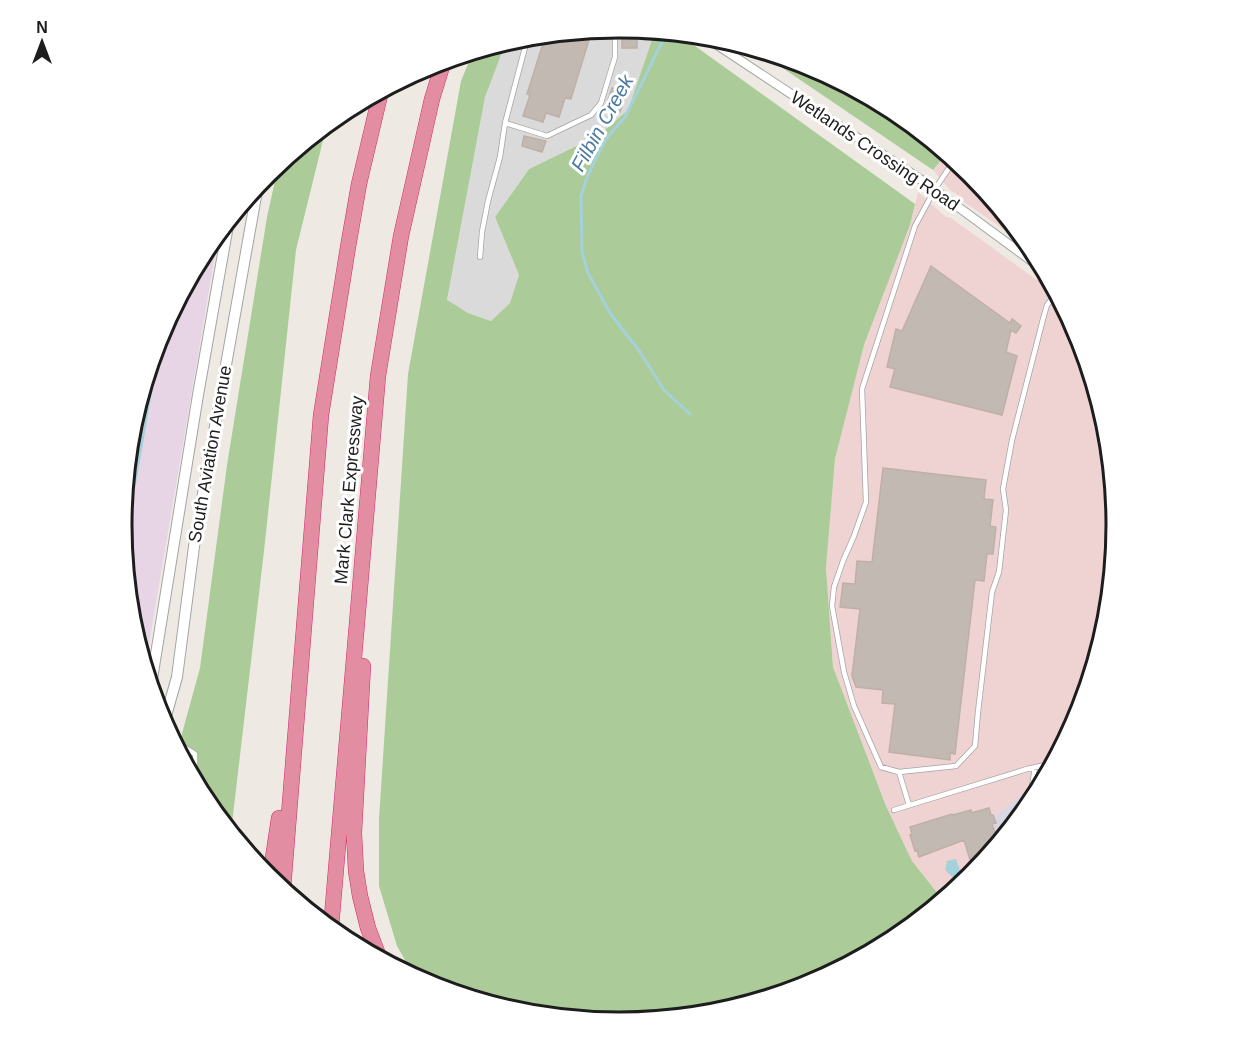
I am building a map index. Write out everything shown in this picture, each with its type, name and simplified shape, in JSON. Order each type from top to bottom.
[{"type":"highway","name":"Mark Clark Expressway","points":[[332,917],[378,376],[401,236],[440,72]]},
{"type":"highway","name":"Mark Clark Expressway","points":[[284,878],[324,393],[359,184],[378,102]]},
{"type":"highway","points":[[374,423],[354,833],[360,896],[374,945]]},
{"type":"highway","points":[[272,866],[305,613]]},
{"type":"street","name":"Wetlands Crossing Road","points":[[723,49],[935,189],[1026,257]]},
{"type":"street","name":"South Aviation Avenue","points":[[168,707],[177,677],[195,539],[255,201]]},
{"type":"street","name":"South Aviation Avenue","points":[[154,667],[226,239]]},
{"type":"lane","points":[[505,123],[547,136],[591,115],[601,103],[615,57],[615,38]]},
{"type":"lane","points":[[480,257],[488,201],[525,47]]},
{"type":"lane","points":[[950,167],[915,226],[862,389],[866,502],[834,588],[832,606],[844,672],[854,706],[881,767],[899,772],[956,766],[975,746],[992,592],[999,572],[1006,510],[1003,489],[1012,440],[1043,319],[1047,305],[1051,300]]},
{"type":"lane","points":[[188,749],[195,754],[195,762]]},
{"type":"lane","points":[[894,810],[1042,765]]},
{"type":"lane","points":[[1033,781],[1035,767]]},
{"type":"lane","points":[[899,772],[909,805]]},
{"type":"shaded area","points":[[588,39],[652,39],[628,110],[599,135],[529,169],[495,217],[519,275],[510,303],[491,321],[468,313],[447,301],[485,97],[502,52]]},
{"type":"shaded area","points":[[942,159],[986,203],[1010,233],[961,200],[933,170]]},
{"type":"shaded area","points":[[918,192],[946,217],[951,218],[1043,284],[1069,338],[1090,398],[1097,429],[1105,493],[1105,556],[1097,620],[1081,681],[1069,711],[1041,768],[1006,821],[986,846],[938,894],[912,861],[886,806],[833,667],[826,567],[835,459],[864,345],[910,225]]},
{"type":"shaded area","points":[[215,254],[148,648],[137,588],[132,524],[142,429],[158,368],[170,338],[198,281]]},
{"type":"shaded area","points":[[1025,793],[995,835],[990,825],[995,823],[993,815],[1000,813]]},
{"type":"green space","points":[[652,39],[691,43],[915,204],[910,225],[864,345],[835,459],[826,568],[833,667],[886,806],[912,861],[938,894],[863,946],[835,961],[776,986],[715,1002],[620,1012],[556,1007],[493,995],[463,986],[406,962],[397,946],[379,886],[379,819],[408,374],[461,81],[469,61],[502,52],[485,97],[447,300],[468,313],[491,321],[510,303],[519,275],[495,217],[529,169],[599,135],[628,110]]},
{"type":"green space","points":[[774,63],[835,88],[890,120],[942,159],[933,170]]},
{"type":"green space","points":[[324,138],[296,250],[232,820],[198,768],[181,736],[200,668],[227,465],[267,217],[275,180]]},
{"type":"water","points":[[154,382],[134,497],[142,429]]},
{"type":"water","points":[[956,859],[961,872],[954,878],[945,870],[947,861]]},
{"type":"building","points":[[622,38],[637,39],[637,48],[622,48]]},
{"type":"building","points":[[589,39],[571,99],[565,98],[559,117],[546,113],[543,122],[523,116],[530,95],[527,94],[543,44]]},
{"type":"building","points":[[612,88],[626,93],[620,112],[605,109]]},
{"type":"building","points":[[524,136],[546,141],[542,152],[522,146]]},
{"type":"building","points":[[931,266],[1010,323],[1012,319],[1021,326],[1016,333],[1011,330],[1006,352],[1017,356],[1002,415],[890,387],[895,369],[887,367],[896,329],[902,331]]},
{"type":"building","points":[[883,468],[986,480],[984,499],[993,500],[990,526],[996,527],[993,554],[987,554],[984,581],[975,580],[955,754],[950,753],[950,760],[889,752],[895,704],[882,703],[883,690],[856,687],[852,676],[860,609],[840,607],[843,583],[855,584],[857,561],[872,562]]},
{"type":"building","points":[[989,808],[996,823],[992,824],[996,834],[971,862],[964,840],[919,857],[910,835],[912,834],[910,827],[952,814],[971,810],[971,813]]},
{"type":"waterway","name":"Filbin Creek","points":[[663,40],[625,117],[606,139],[587,177],[581,196],[582,251],[588,273],[610,313],[640,352],[664,390],[690,414]]}]
